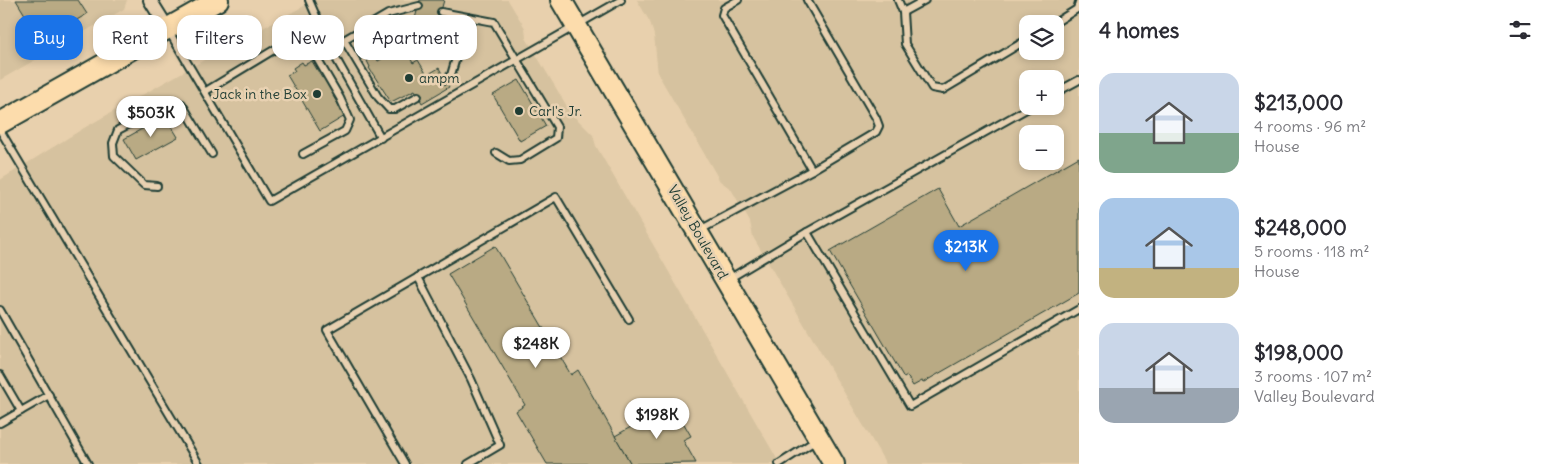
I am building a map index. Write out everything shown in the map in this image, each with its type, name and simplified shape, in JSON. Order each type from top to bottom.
[{"type":"main road","points":[[0,123],[218,0]]},
{"type":"main road","name":"Valley Boulevard","points":[[562,0],[834,464]]},
{"type":"street","points":[[150,0],[168,29]]},
{"type":"lane","points":[[309,0],[316,15]]},
{"type":"lane","points":[[168,29],[206,91],[268,201],[577,27],[621,0]]},
{"type":"lane","points":[[738,0],[724,8],[722,15],[812,170]]},
{"type":"lane","points":[[697,232],[812,170],[876,132],[879,126],[807,0]]},
{"type":"lane","points":[[898,0],[903,12],[905,44],[932,88],[943,90],[1019,44]]},
{"type":"lane","points":[[903,12],[925,0]]},
{"type":"lane","points":[[1064,17],[1077,9],[1079,2]]},
{"type":"lane","points":[[418,96],[395,109],[389,109],[378,97],[344,40],[388,14],[419,6]]},
{"type":"lane","points":[[440,12],[457,15]]},
{"type":"lane","points":[[477,19],[494,22],[557,126],[556,138],[520,160],[509,162],[496,153]]},
{"type":"lane","points":[[206,91],[272,51]]},
{"type":"lane","points":[[303,154],[345,131],[350,120],[340,98],[318,60]]},
{"type":"lane","points":[[337,60],[382,138]]},
{"type":"lane","points":[[445,80],[451,75],[455,60]]},
{"type":"lane","points":[[1064,88],[1079,80]]},
{"type":"lane","points":[[157,186],[144,185],[114,156],[113,143],[118,130],[171,102],[182,104],[212,154]]},
{"type":"lane","points":[[726,280],[807,232],[1019,113]]},
{"type":"lane","points":[[0,130],[199,464]]},
{"type":"lane","points":[[405,464],[327,330],[556,197],[629,319]]},
{"type":"lane","points":[[807,232],[910,406],[1079,308]]},
{"type":"lane","points":[[418,277],[471,379],[500,445],[468,464]]},
{"type":"lane","points":[[0,310],[88,464]]},
{"type":"lane","points":[[0,375],[21,411]]},
{"type":"lane","points":[[0,423],[49,395]]},
{"type":"lane","points":[[779,464],[819,439]]},
{"type":"shaded area","points":[[0,0],[127,0],[124,9],[114,15],[93,15],[93,27],[83,32],[83,15],[15,15],[15,60],[35,60],[0,80]]},
{"type":"shaded area","points":[[315,0],[508,0],[525,28],[526,38],[571,113],[593,135],[596,146],[780,464],[0,464],[0,180],[84,128],[204,60],[262,60],[262,29],[272,23],[272,60],[344,60],[344,15],[287,15]]},
{"type":"shaded area","points":[[637,0],[1079,0],[1079,464],[886,464],[753,237],[750,222],[731,189],[720,181],[658,74],[654,35],[650,22]]},
{"type":"building","points":[[16,0],[78,0],[87,14],[83,16],[25,15]]},
{"type":"building","points":[[420,0],[444,0],[440,15],[416,15]]},
{"type":"building","name":"ampm","points":[[411,60],[413,63],[418,60],[427,75],[439,68],[449,87],[422,103],[415,90],[391,102],[369,68],[367,61]]},
{"type":"building","name":"Jack in the Box","points":[[312,61],[322,78],[330,73],[341,91],[333,96],[345,116],[320,131],[287,75],[295,71],[293,68],[302,62],[304,65]]},
{"type":"building","name":"Carl's Jr.","points":[[519,80],[546,126],[520,141],[493,95]]},
{"type":"building","points":[[165,116],[178,137],[136,160],[124,139]]},
{"type":"building","points":[[1079,157],[1079,293],[924,382],[922,381],[913,386],[907,376],[904,378],[830,251],[938,189],[959,226],[1056,170],[1064,170],[1064,166]]},
{"type":"building","points":[[495,246],[571,375],[578,370],[631,464],[547,464],[516,411],[525,405],[448,274]]},
{"type":"building","points":[[666,407],[670,414],[676,410],[691,436],[683,440],[696,463],[631,464],[615,436]]},
{"type":"place","name":"ampm","points":[[409,78]]},
{"type":"place","name":"Jack in the Box","points":[[317,94]]},
{"type":"place","name":"Carl's Jr.","points":[[519,111]]}]
